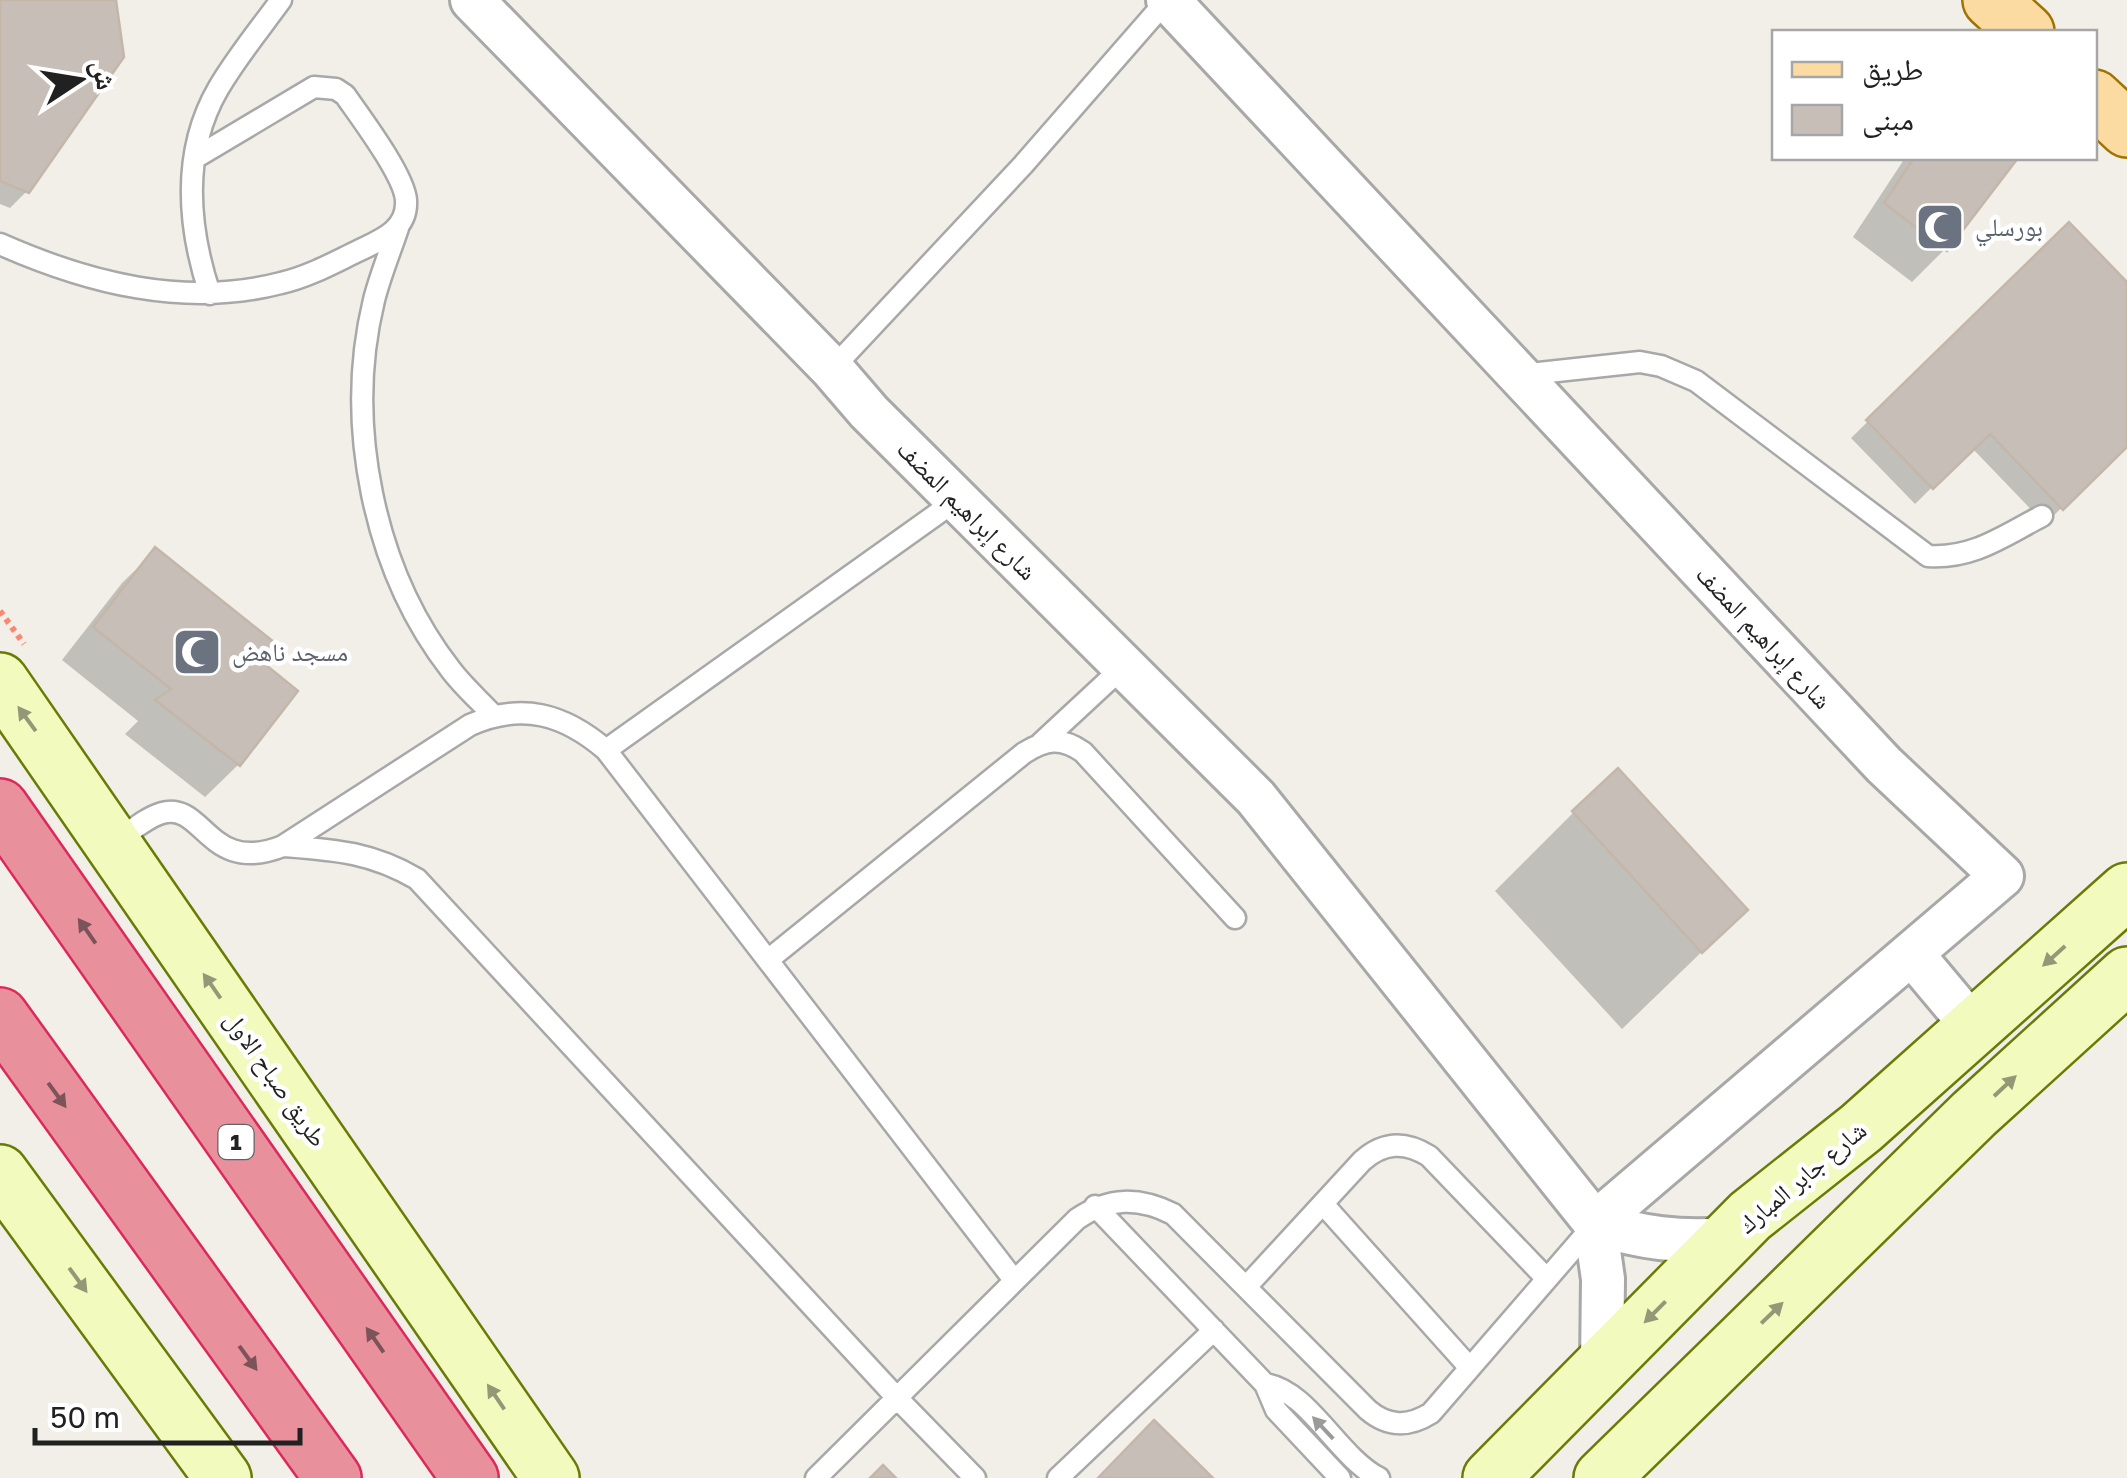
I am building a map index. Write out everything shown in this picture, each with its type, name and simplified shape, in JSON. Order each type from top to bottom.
[{"type":"highway","name":"1","points":[[0,807],[470,1478]]},
{"type":"highway","points":[[0,1016],[333,1478]]},
{"type":"main road","points":[[1992,0],[2024,30]]},
{"type":"main road","points":[[2097,101],[2127,129]]},
{"type":"main road","name":"طريق صباح الاول","points":[[0,681],[551,1478]]},
{"type":"main road","name":"شارع جابر المبارك","points":[[1491,1478],[1750,1216],[1861,1128],[2127,892]]},
{"type":"main road","points":[[1602,1478],[1974,1114],[2127,975]]},
{"type":"main road","points":[[0,1173],[20,1216],[223,1478]]},
{"type":"main road","points":[[1792,1184],[1838,1207],[1846,1231],[1837,1250]]},
{"type":"street","name":"شارع إبراهيم المضف","points":[[472,0],[832,369],[868,412],[1256,798],[1595,1223],[1604,1279],[1602,1365]]},
{"type":"street","name":"شارع إبراهيم المضف","points":[[1167,0],[1884,765],[2002,876],[1595,1223]]},
{"type":"street","points":[[1912,954],[1974,1028]]},
{"type":"street","points":[[1595,1223],[1661,1240],[1728,1239]]},
{"type":"lane","points":[[210,294],[196,253],[190,212],[203,120],[218,89],[281,0]]},
{"type":"lane","points":[[832,369],[1024,166],[1167,0]]},
{"type":"lane","points":[[195,158],[314,88],[336,88],[346,95],[404,190],[404,216],[374,302],[362,391],[372,487],[390,560],[428,636],[452,672],[493,715]]},
{"type":"lane","points":[[0,244],[89,278],[126,287],[210,294],[267,286],[310,274],[388,237],[398,228]]},
{"type":"lane","points":[[1519,375],[1640,362],[1696,381],[1928,556],[1952,558],[1969,554],[2042,516]]},
{"type":"lane","points":[[606,750],[958,500]]},
{"type":"lane","points":[[768,960],[1039,744],[1124,666]]},
{"type":"lane","points":[[283,846],[470,725],[493,715],[517,712],[554,718],[587,734],[606,750],[1014,1280]]},
{"type":"lane","points":[[1039,744],[1056,740],[1083,752],[1236,918]]},
{"type":"lane","points":[[113,844],[153,817],[174,812],[185,815],[230,851],[248,854],[283,846],[341,850],[385,860],[417,879],[898,1399],[976,1478]]},
{"type":"lane","points":[[1246,1287],[1371,1153],[1394,1145],[1429,1156],[1547,1279]]},
{"type":"lane","points":[[816,1478],[1014,1280],[1095,1206],[1134,1200],[1173,1214],[1368,1410],[1387,1422],[1399,1424],[1421,1419],[1440,1404],[1595,1223]]},
{"type":"lane","points":[[1322,1204],[1470,1368]]},
{"type":"lane","points":[[1095,1206],[1265,1384],[1276,1410],[1340,1478]]},
{"type":"lane","points":[[1058,1478],[1214,1330]]},
{"type":"lane","points":[[1265,1384],[1289,1394],[1355,1462],[1379,1478]]},
{"type":"building","points":[[0,0],[116,0],[124,57],[29,193],[0,181]]},
{"type":"building","name":"بورسلي","points":[[1913,160],[2016,160],[1947,251],[1884,203]]},
{"type":"building","points":[[2069,222],[2127,282],[2127,447],[2063,510],[1990,434],[1933,489],[1866,420]]},
{"type":"building","name":"مسجد ناهض","points":[[155,547],[275,643],[261,661],[298,691],[240,766],[155,700],[171,689],[93,627]]},
{"type":"building","points":[[1618,768],[1748,910],[1702,953],[1572,811]]},
{"type":"building","points":[[1154,1420],[1213,1478],[1098,1478]]},
{"type":"building","points":[[883,1465],[896,1478],[870,1478]]},
{"type":"place","name":"بورسلي","points":[[1940,227]]},
{"type":"place","name":"مسجد ناهض","points":[[197,652]]}]
